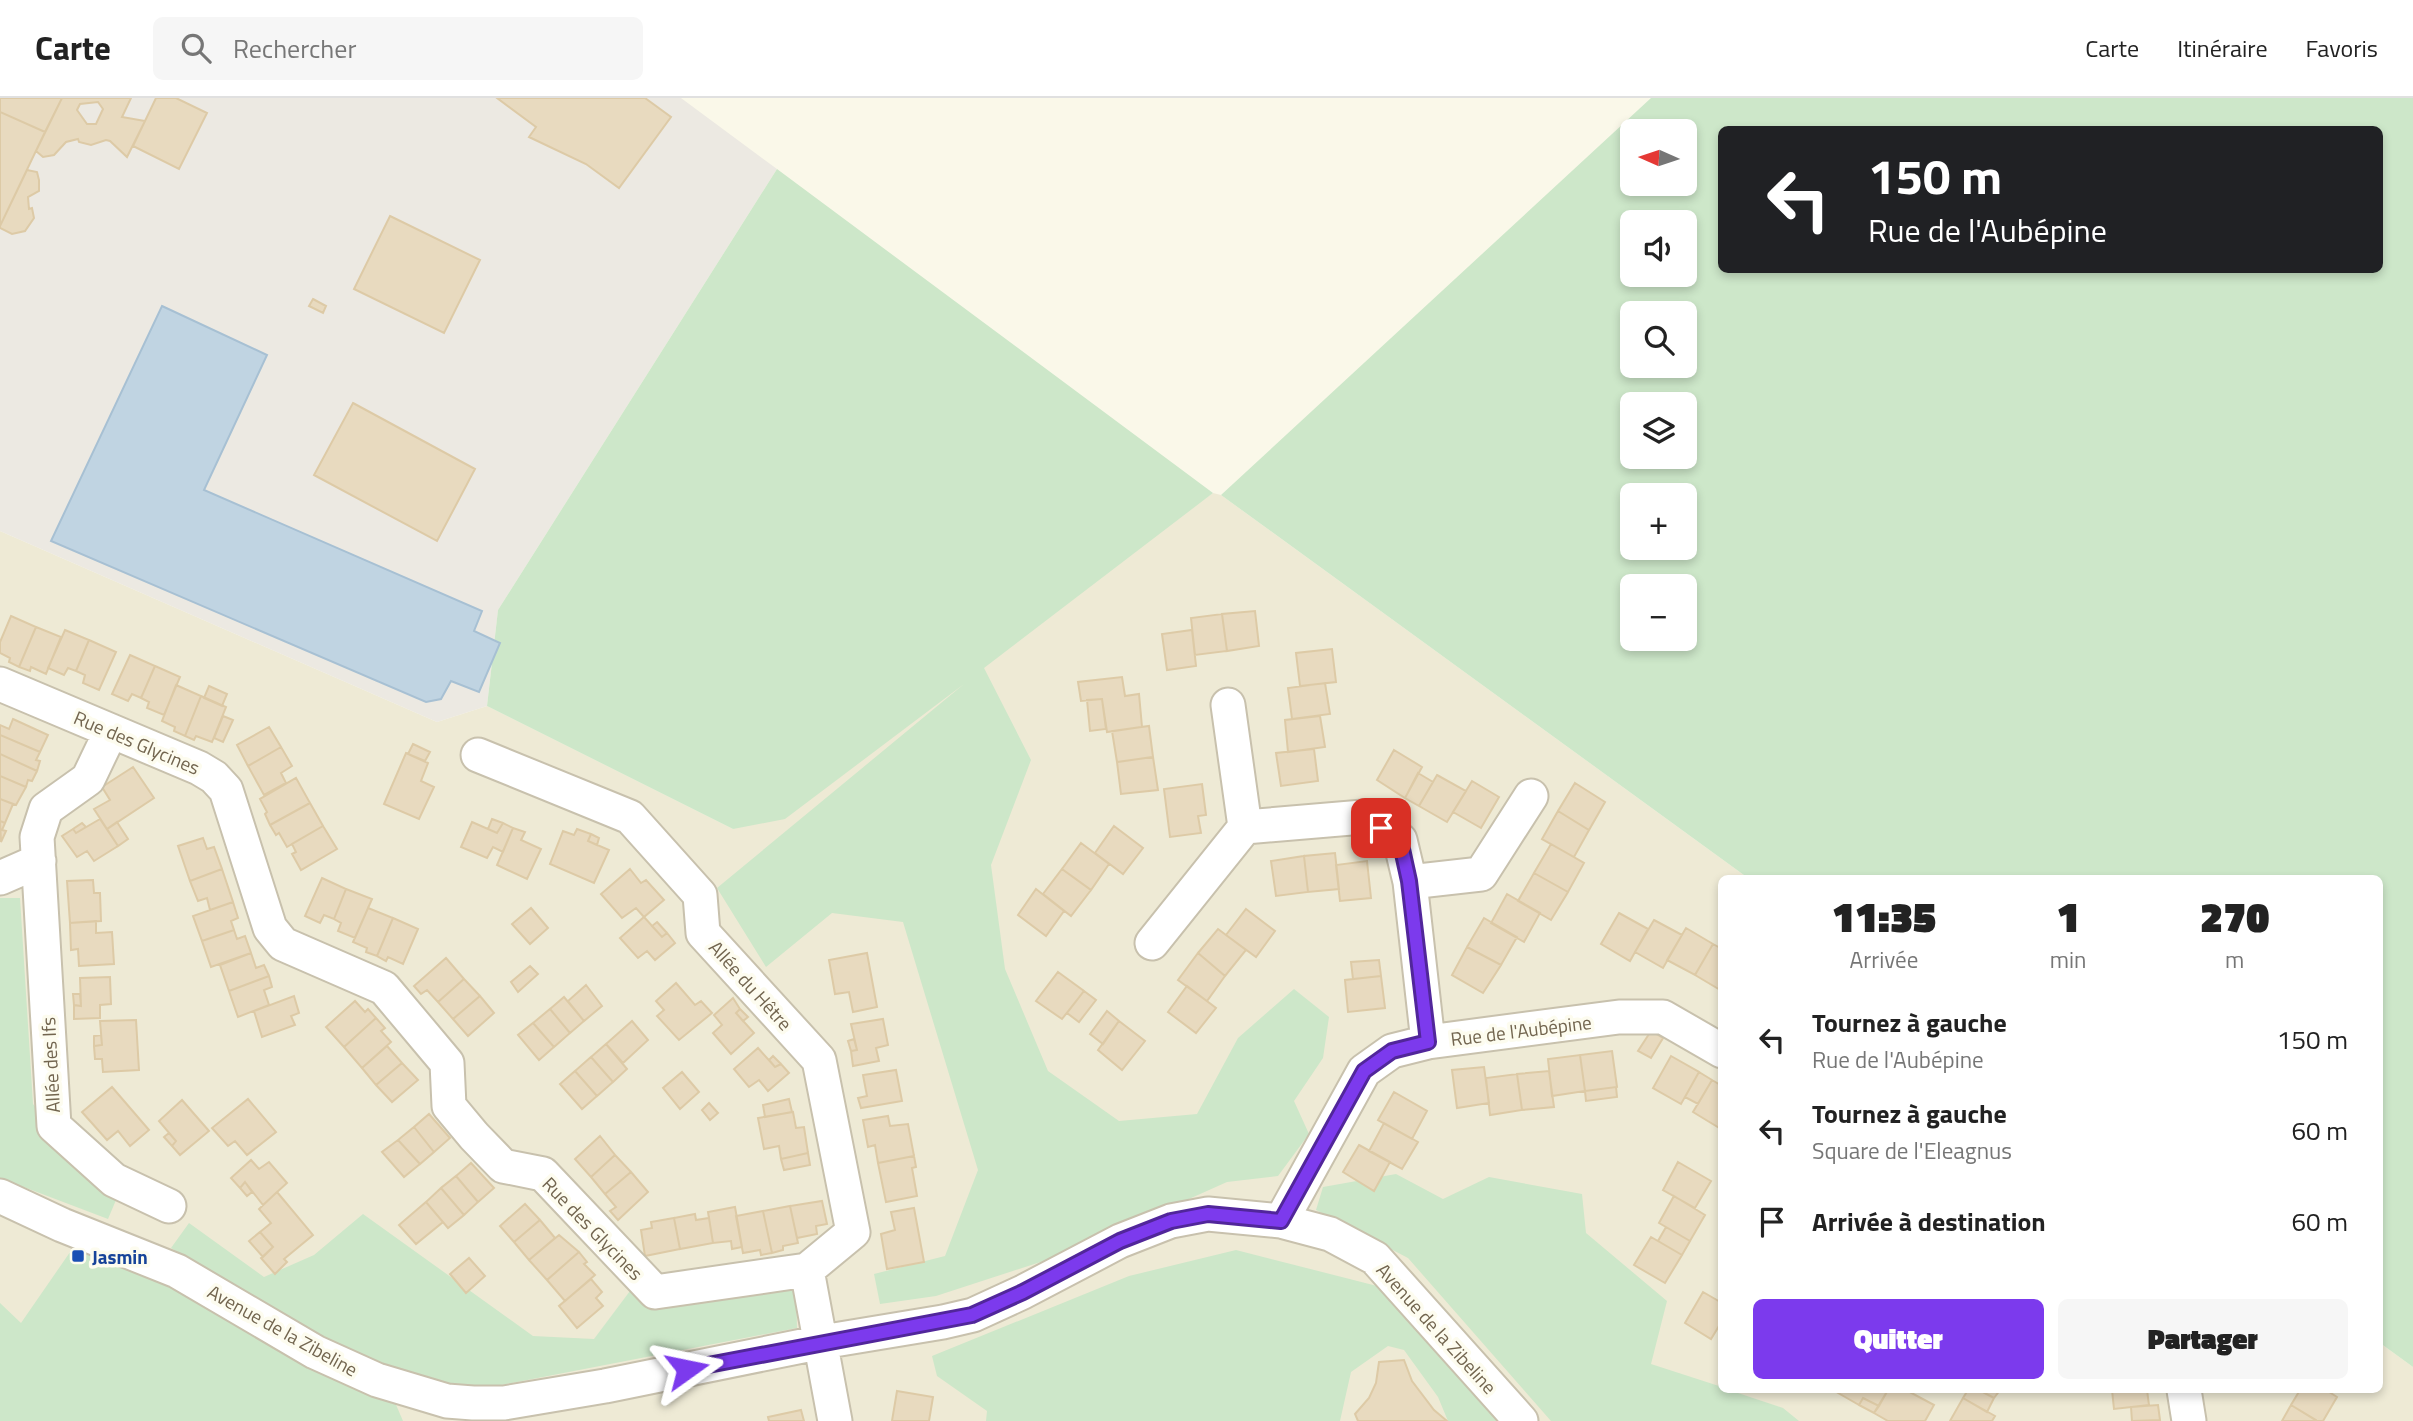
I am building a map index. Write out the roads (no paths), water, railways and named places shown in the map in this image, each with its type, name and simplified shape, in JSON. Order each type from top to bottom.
[{"type":"street","name":"Rue des Glycines","points":[[0,684],[199,768],[214,777],[226,790],[270,928],[283,944],[384,988],[447,1063],[449,1106],[474,1136],[503,1166],[543,1174],[655,1292],[807,1269]]},
{"type":"street","points":[[1227,705],[1245,827]]},
{"type":"street","name":"Allée des Ifs","points":[[111,731],[88,779],[46,809],[37,837],[54,1126],[114,1180],[169,1206]]},
{"type":"street","name":"Allée du Hêtre","points":[[478,755],[631,817],[700,895],[703,933],[819,1060],[853,1232],[807,1269]]},
{"type":"street","points":[[1409,881],[1481,874],[1531,796]]},
{"type":"street","points":[[1152,943],[1245,827],[1363,817],[1400,840],[1409,881],[1428,1042]]},
{"type":"street","points":[[0,878],[39,861]]},
{"type":"street","name":"Rue de l'Aubépine","points":[[1281,1221],[1364,1071],[1392,1051],[1428,1042],[1619,1017],[1663,1017],[1718,1049]]},
{"type":"street","name":"Avenue de la Zibeline","points":[[0,1196],[62,1225],[177,1271],[315,1352],[377,1380],[447,1401],[504,1403],[972,1315],[1023,1292],[1120,1241],[1171,1221],[1208,1214],[1281,1221],[1330,1234],[1375,1258],[1521,1421]]},
{"type":"street","points":[[807,1269],[835,1421]]},
{"type":"street","points":[[2184,1393],[2189,1421]]},
{"type":"water","points":[[162,306],[267,355],[204,490],[482,611],[474,631],[500,643],[479,692],[451,681],[441,699],[426,702],[51,541]]},
{"type":"place","name":"Jasmin","points":[[78,1256]]}]
